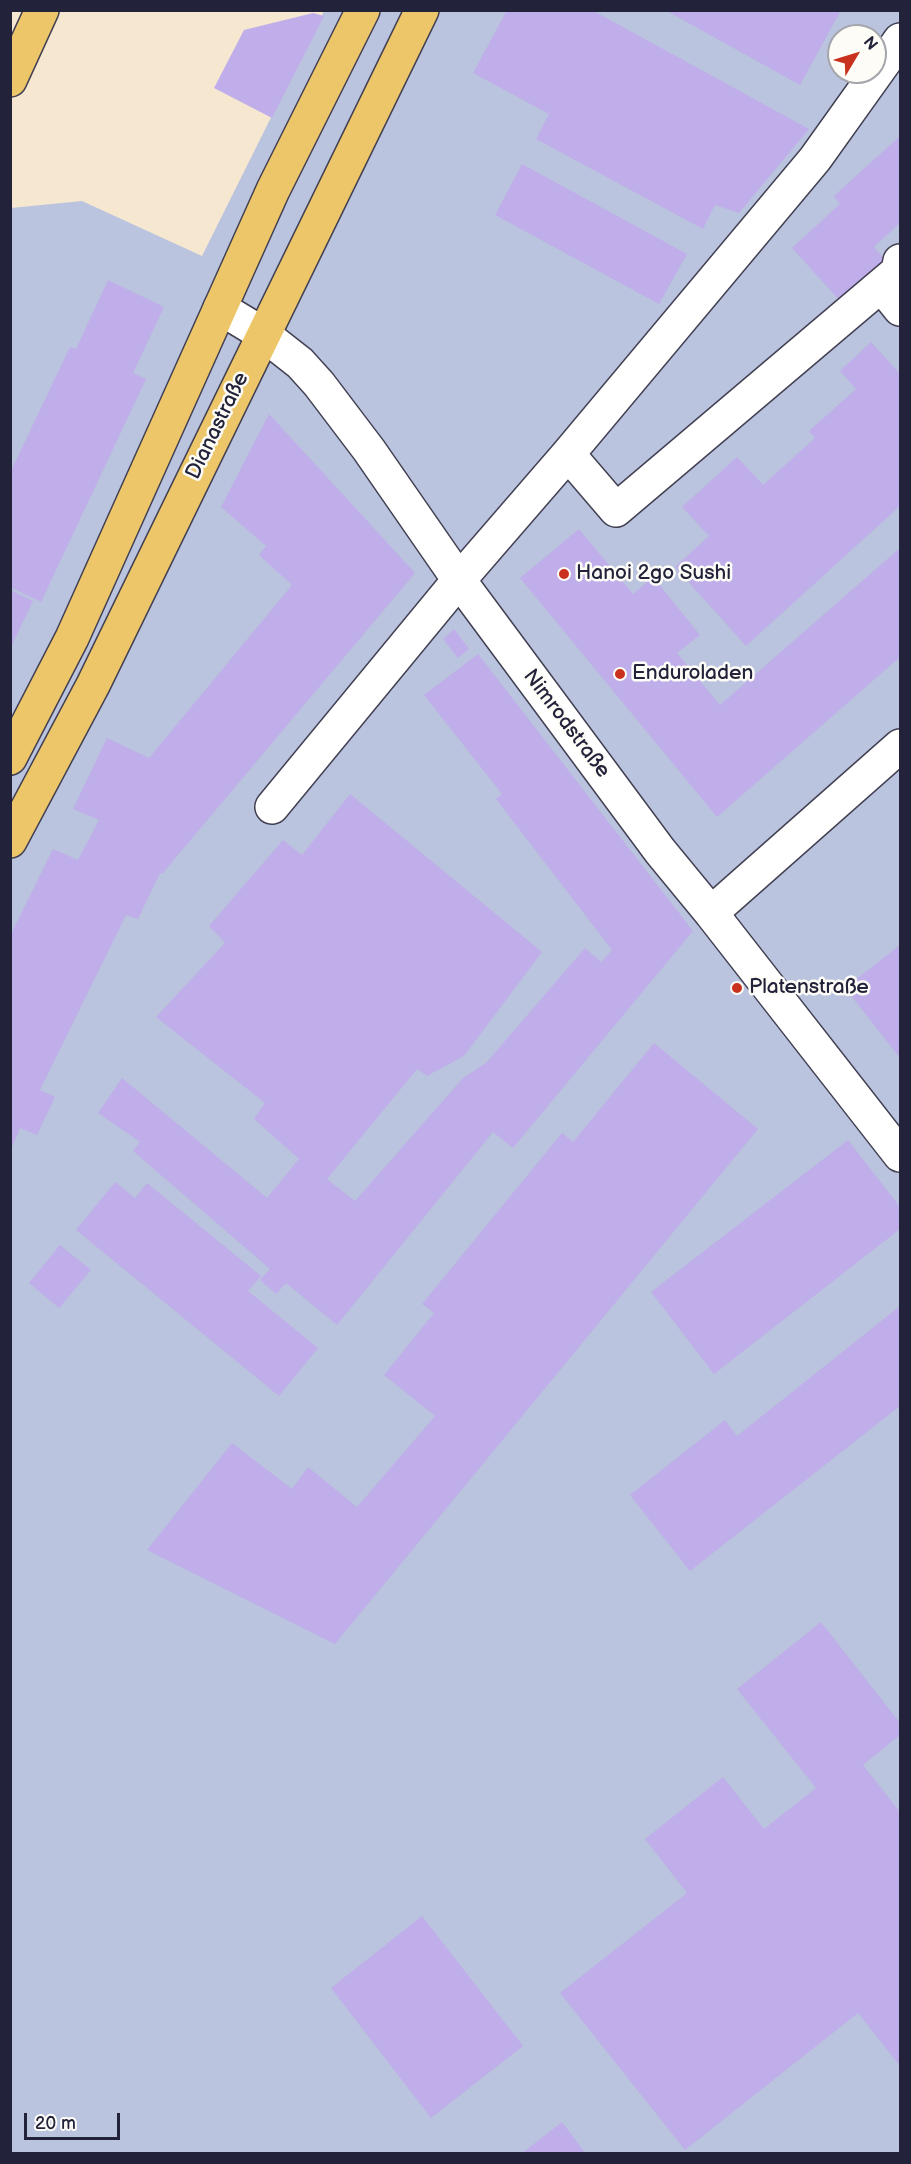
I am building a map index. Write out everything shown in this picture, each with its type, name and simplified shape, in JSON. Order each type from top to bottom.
[{"type":"main road","points":[[10,80],[42,10]]},
{"type":"main road","name":"Dianastraße","points":[[10,758],[60,663],[108,562],[293,149],[363,10]]},
{"type":"main road","name":"Dianastraße","points":[[10,841],[98,675],[422,10]]},
{"type":"street","points":[[272,807],[459,580],[568,454],[815,159],[900,40]]},
{"type":"street","points":[[568,454],[616,510],[899,265]]},
{"type":"street","points":[[899,265],[892,299],[900,309]]},
{"type":"street","name":"Nimrodstraße","points":[[220,308],[263,334],[300,363],[319,384],[369,450],[459,580],[660,850],[900,1155]]},
{"type":"street","points":[[711,913],[900,746]]},
{"type":"shaded area","points":[[324,11],[900,11],[900,2153],[11,2154],[11,208],[82,201],[202,256]]},
{"type":"building","points":[[507,10],[592,10],[809,129],[739,213],[715,205],[703,229],[536,139],[549,114],[473,73]]},
{"type":"building","points":[[665,10],[841,10],[833,24],[827,24],[827,36],[800,85]]},
{"type":"building","points":[[313,13],[324,16],[272,118],[214,88],[244,30]]},
{"type":"building","points":[[900,136],[900,223],[874,247],[887,262],[842,303],[792,248],[840,204],[834,196]]},
{"type":"building","points":[[522,164],[687,254],[659,304],[495,215]]},
{"type":"building","points":[[108,280],[164,307],[133,373],[146,379],[41,602],[10,587],[10,473],[70,347],[76,349]]},
{"type":"building","points":[[871,342],[900,374],[900,506],[746,646],[675,567],[709,536],[682,507],[737,457],[763,485],[815,438],[809,431],[856,389],[840,371]]},
{"type":"building","points":[[269,414],[415,573],[162,874],[160,873],[138,919],[126,915],[40,1090],[55,1097],[37,1135],[20,1128],[10,1152],[10,936],[53,849],[78,860],[99,820],[73,809],[107,738],[149,758],[292,585],[259,555],[266,546],[221,507]]},
{"type":"building","points":[[579,529],[633,594],[653,577],[700,635],[677,653],[720,705],[900,548],[900,657],[717,817],[520,578]]},
{"type":"building","points":[[10,590],[33,601],[10,649]]},
{"type":"building","points":[[454,629],[469,649],[458,658],[443,639]]},
{"type":"building","points":[[478,654],[693,931],[513,1148],[493,1132],[337,1325],[286,1283],[276,1294],[260,1280],[270,1269],[133,1151],[140,1142],[98,1113],[122,1078],[267,1198],[299,1159],[254,1119],[265,1103],[156,1017],[225,943],[209,926],[283,840],[302,855],[350,794],[542,952],[464,1056],[427,1076],[417,1069],[327,1179],[355,1201],[463,1078],[486,1063],[585,948],[601,962],[612,950],[496,799],[502,794],[424,695]]},
{"type":"building","points":[[900,945],[900,1058],[845,988]]},
{"type":"building","points":[[654,1043],[758,1129],[335,1644],[147,1550],[232,1443],[292,1489],[308,1467],[357,1507],[435,1416],[384,1375],[434,1313],[422,1304],[562,1133],[573,1142]]},
{"type":"building","points":[[848,1140],[900,1207],[900,1229],[714,1374],[651,1292]]},
{"type":"building","points":[[115,1182],[135,1198],[147,1183],[261,1276],[248,1291],[318,1348],[279,1396],[76,1230]]},
{"type":"building","points":[[60,1245],[91,1270],[59,1308],[29,1283]]},
{"type":"building","points":[[900,1306],[900,1406],[690,1571],[630,1495],[725,1420],[737,1436]]},
{"type":"building","points":[[821,1622],[900,1723],[900,1735],[863,1765],[900,1812],[900,2066],[858,2013],[685,2150],[560,1993],[687,1893],[645,1839],[723,1777],[764,1829],[816,1788],[737,1689]]},
{"type":"building","points":[[422,1916],[523,2046],[431,2118],[331,1988]]},
{"type":"building","points":[[562,2122],[586,2154],[521,2154]]},
{"type":"place","name":"Hanoi 2go Sushi","points":[[564,574]]},
{"type":"place","name":"Enduroladen","points":[[620,674]]},
{"type":"place","name":"Platenstraße","points":[[737,988]]}]
